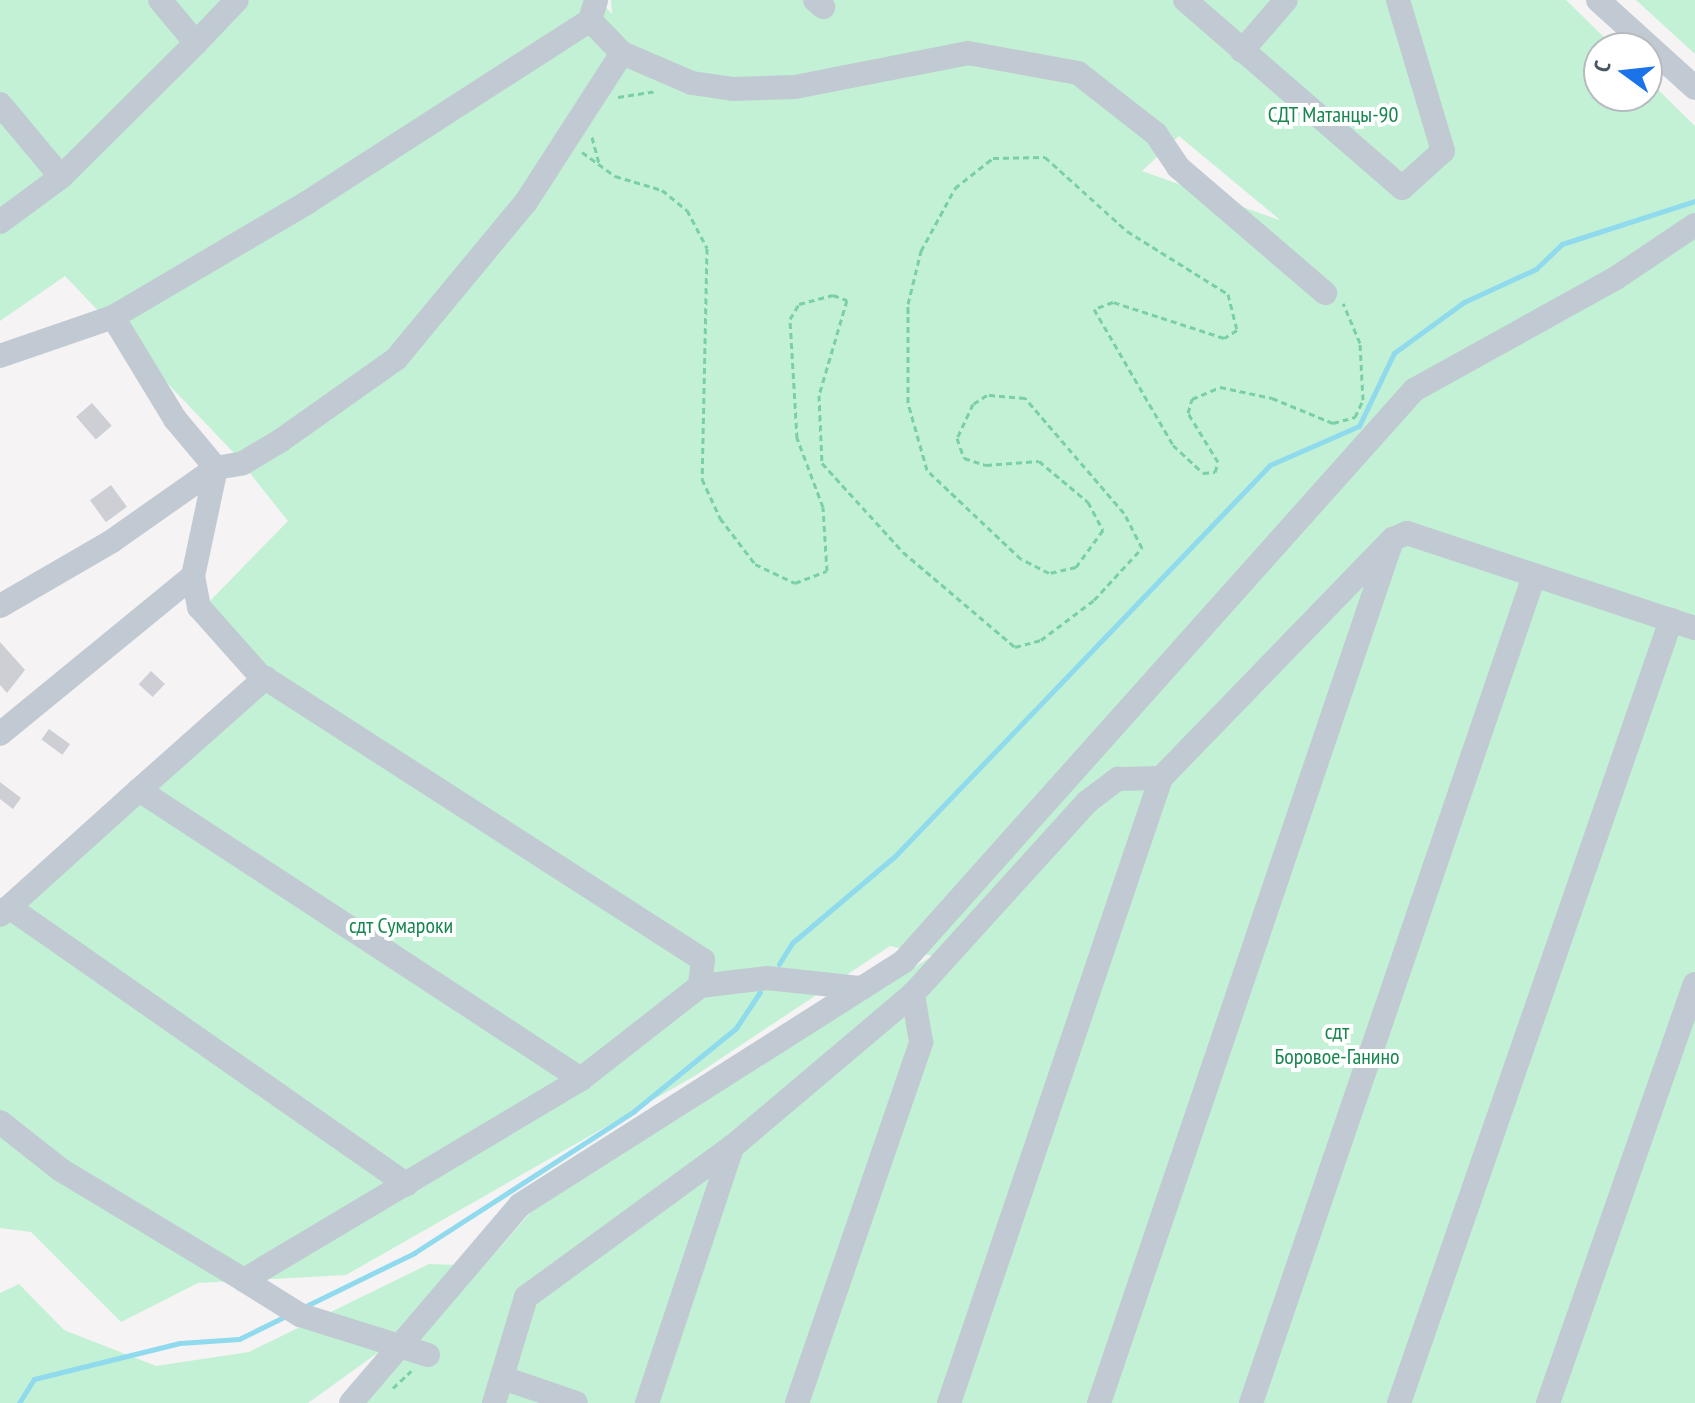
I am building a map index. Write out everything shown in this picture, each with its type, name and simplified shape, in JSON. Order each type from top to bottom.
[{"type":"street","points":[[160,0],[196,43]]},
{"type":"street","points":[[0,222],[61,177],[237,0]]},
{"type":"street","points":[[1185,0],[1402,188],[1443,151],[1398,0]]},
{"type":"street","points":[[1242,51],[1286,0]]},
{"type":"street","points":[[1598,0],[1695,88]]},
{"type":"street","points":[[0,356],[113,317],[593,10],[622,53],[692,83],[733,89],[795,87],[968,53],[1078,73],[1156,134],[1178,167],[1325,293]]},
{"type":"street","points":[[0,606],[112,541],[216,468],[243,463],[280,441],[396,359],[484,258],[567,140],[622,53]]},
{"type":"street","points":[[0,104],[61,177]]},
{"type":"street","points":[[351,1403],[520,1205],[904,961],[1414,390],[1616,278],[1695,225]]},
{"type":"street","points":[[113,317],[175,419],[216,468]]},
{"type":"street","points":[[216,468],[193,576],[199,607],[257,672]]},
{"type":"street","points":[[949,1403],[1161,778],[1393,539],[1407,533],[1695,628]]},
{"type":"street","points":[[1099,1403],[1393,539]]},
{"type":"street","points":[[0,734],[193,576]]},
{"type":"street","points":[[1251,1403],[1534,576]]},
{"type":"street","points":[[1399,1403],[1671,620]]},
{"type":"street","points":[[407,1185],[5,911],[265,678],[703,960],[700,986]]},
{"type":"street","points":[[494,1403],[526,1297],[732,1147],[913,994],[1087,802],[1118,779],[1161,778]]},
{"type":"street","points":[[139,790],[581,1079]]},
{"type":"street","points":[[244,1280],[581,1079],[700,986],[767,978],[861,988]]},
{"type":"street","points":[[1548,1403],[1695,984]]},
{"type":"street","points":[[797,1403],[921,1042],[913,994]]},
{"type":"street","points":[[0,1122],[61,1170],[300,1315],[428,1355]]},
{"type":"street","points":[[647,1403],[732,1147]]},
{"type":"street","points":[[503,1378],[576,1403]]},
{"type":"path","points":[[615,98],[661,90]]},
{"type":"path","points":[[593,124],[600,166]]},
{"type":"path","points":[[567,140],[600,166],[662,190],[687,210],[707,248],[702,479],[720,518],[755,564],[795,583],[827,571],[823,507],[797,438],[790,319],[799,304],[833,295],[847,300],[819,395],[822,463],[903,552],[1015,647],[1041,640],[1094,600],[1142,548],[1124,513],[1025,398],[987,395],[973,404],[957,438],[964,458],[986,465],[1039,461],[1088,502],[1103,530],[1076,567],[1049,573],[1021,559],[927,470],[908,403],[908,304],[921,251],[955,188],[993,158],[1045,157],[1127,231],[1228,294],[1237,330],[1224,338],[1113,302],[1094,309],[1173,445],[1203,473],[1215,472],[1218,462],[1188,413],[1192,399],[1220,387],[1272,398],[1333,423],[1355,417],[1363,400],[1354,316],[1325,293]]},
{"type":"path","points":[[387,1393],[428,1355]]},
{"type":"green space","points":[[0,0],[599,0],[612,14],[611,0],[1566,0],[1599,32],[1583,32],[1583,112],[1663,112],[1663,95],[1695,126],[1695,1403],[363,1403],[531,1212],[932,956],[890,946],[693,1077],[346,1275],[198,1283],[121,1322],[31,1232],[0,1228],[0,916],[265,679],[207,604],[288,521],[233,452],[65,276],[0,321]],"holes":[[[1179,136],[1279,220],[1142,171]]]},
{"type":"green space","points":[[1636,0],[1695,0],[1695,54]]},
{"type":"green space","points":[[429,1264],[459,1265],[408,1331],[308,1403],[0,1403],[0,1293],[19,1284],[64,1330],[156,1366],[249,1352]]},
{"type":"building","points":[[92,403],[112,426],[96,439],[76,417]]},
{"type":"building","points":[[111,485],[127,507],[106,522],[90,500]]},
{"type":"building","points":[[0,642],[25,670],[7,693],[0,685]]},
{"type":"building","points":[[151,671],[165,684],[153,697],[139,684]]},
{"type":"building","points":[[49,729],[70,744],[62,755],[41,740]]},
{"type":"building","points":[[0,782],[21,798],[13,809],[0,799]]},
{"type":"waterway","points":[[779,964],[792,943],[896,855],[1270,465],[1359,426],[1394,353],[1464,302],[1536,269],[1562,244],[1695,201]]},
{"type":"waterway","points":[[304,1307],[414,1253],[634,1111],[736,1028],[760,992]]},
{"type":"waterway","points":[[19,1403],[34,1379],[180,1343],[239,1339],[288,1315]]},
{"type":"park label","name":"СДТ Матанцы-90","points":[[1333,115]]},
{"type":"park label","name":"сдт Сумароки","points":[[401,926]]},
{"type":"park label","name":"сдт Боровое-Ганино","points":[[1337,1044]]}]
